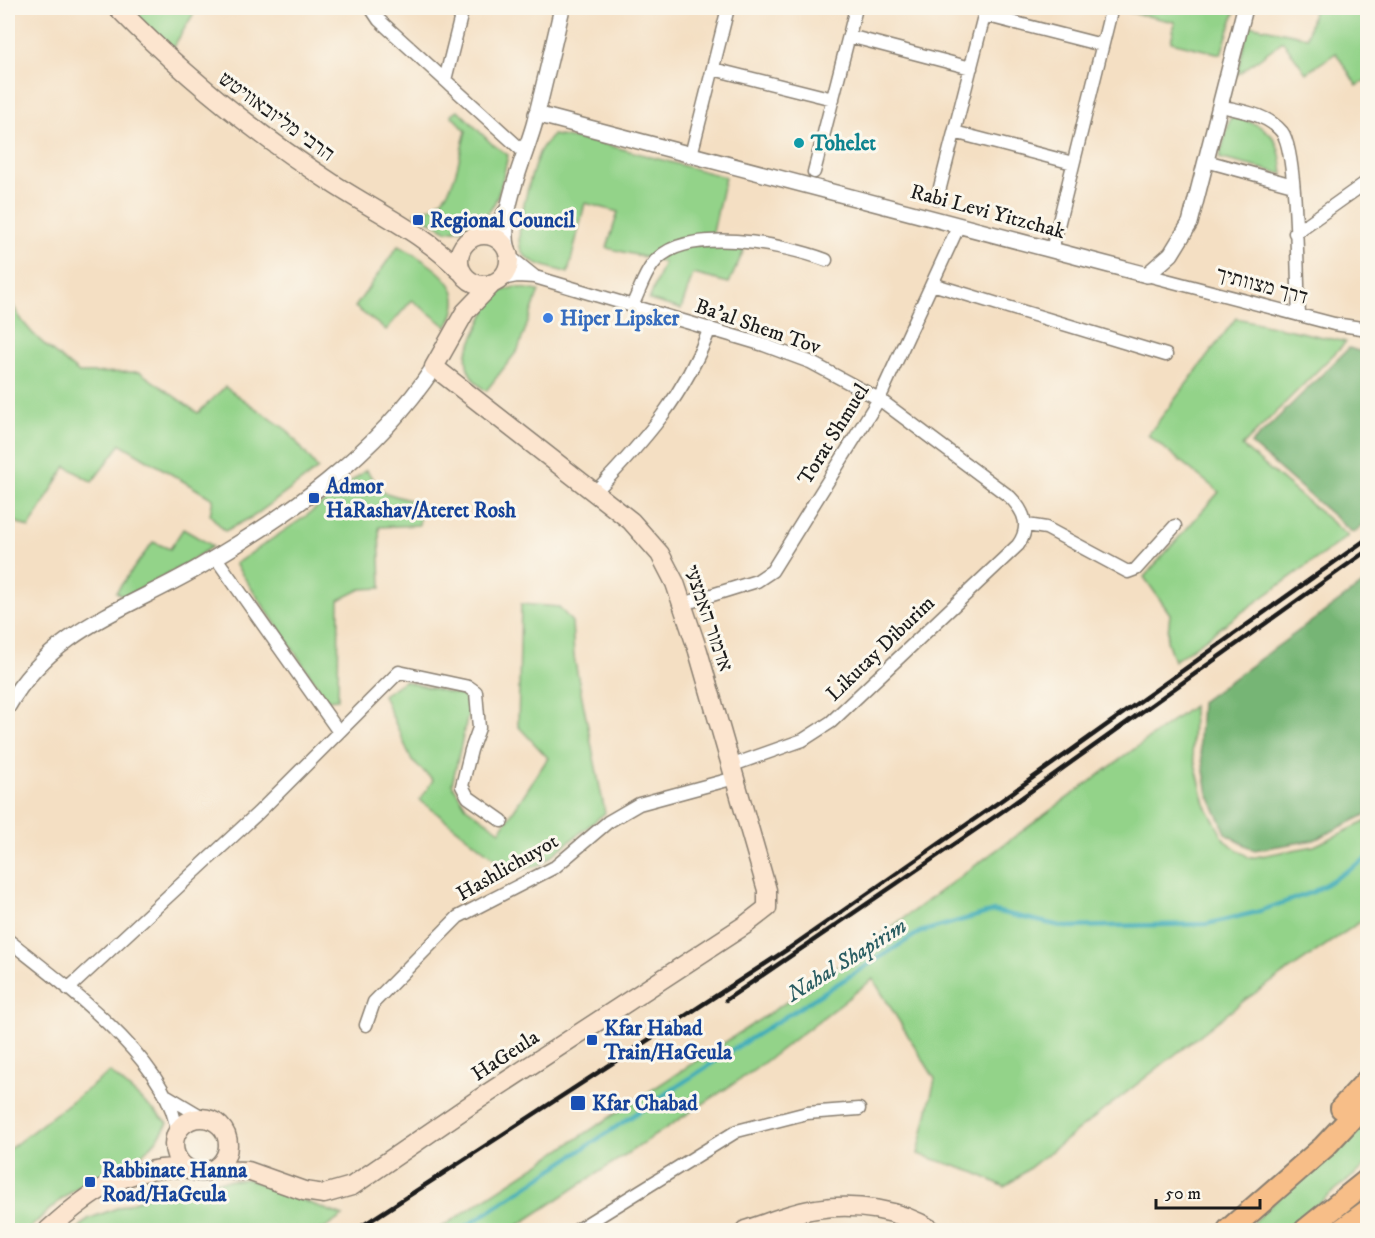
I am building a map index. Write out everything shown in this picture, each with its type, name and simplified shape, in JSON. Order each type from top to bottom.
[{"type":"highway","points":[[1237,1223],[1368,1080]]},
{"type":"highway","points":[[1237,1223],[1324,1147],[1368,1100]]},
{"type":"highway","points":[[1306,1230],[1368,1180]]},
{"type":"highway","points":[[1342,1230],[1368,1210]]},
{"type":"main road","name":"הרבי מליובאוויטש","points":[[118,8],[170,61],[227,110],[332,183],[425,242],[462,274]]},
{"type":"main road","points":[[465,312],[468,294],[459,256],[476,238]]},
{"type":"main road","points":[[425,242],[446,244],[476,238],[499,239],[508,253],[507,269],[465,312],[434,367]]},
{"type":"main road","points":[[462,274],[478,285],[495,282]]},
{"type":"main road","name":"אדמור האמצעי","points":[[434,367],[631,521],[651,542],[668,568],[683,604],[734,771],[767,890],[768,903],[764,912]]},
{"type":"main road","name":"HaGeula","points":[[211,1170],[236,1170],[262,1175],[304,1191],[324,1194],[352,1186],[479,1099],[764,912]]},
{"type":"main road","points":[[48,1230],[76,1205],[99,1189],[140,1171],[157,1160],[175,1136],[188,1121],[204,1118],[220,1125],[228,1141],[225,1159],[211,1170],[194,1172],[185,1168],[177,1158],[175,1136]]},
{"type":"main road","name":"HaGeula","points":[[228,1141],[240,1158],[262,1175]]},
{"type":"main road","points":[[140,1171],[185,1168]]},
{"type":"main road","points":[[745,1230],[816,1209],[875,1208],[927,1227]]},
{"type":"street","points":[[371,8],[379,20],[525,153]]},
{"type":"street","points":[[445,80],[463,8]]},
{"type":"street","points":[[691,155],[728,8]]},
{"type":"street","points":[[814,172],[856,8]]},
{"type":"street","points":[[1147,275],[1171,254],[1187,231],[1245,8]]},
{"type":"street","points":[[508,253],[506,233],[509,206],[536,114],[558,10]]},
{"type":"street","points":[[937,199],[985,11],[1102,45]]},
{"type":"street","points":[[1052,250],[1111,11]]},
{"type":"street","points":[[849,36],[971,68]]},
{"type":"street","points":[[713,69],[833,99]]},
{"type":"street","points":[[1228,108],[1259,116],[1282,132],[1290,150],[1299,315]]},
{"type":"street","name":"Rabi Levi Yitzchak","points":[[536,114],[1147,275]]},
{"type":"street","points":[[954,132],[1073,163]]},
{"type":"street","points":[[1206,161],[1293,185]]},
{"type":"street","points":[[1295,233],[1368,181]]},
{"type":"street","points":[[476,238],[498,223],[509,206]]},
{"type":"street","name":"Torat Shmuel","points":[[683,604],[758,581],[770,573],[879,399],[959,225]]},
{"type":"street","points":[[632,306],[653,264],[674,248],[702,242],[742,243],[778,246],[826,260]]},
{"type":"street","name":"Ba'al Shem Tov","points":[[508,253],[535,277]]},
{"type":"street","name":"דרך מצוותיך","points":[[1147,275],[1346,327],[1368,329]]},
{"type":"street","name":"Ba'al Shem Tov","points":[[495,282],[517,276],[535,277],[710,328],[798,357],[879,399],[1010,497],[1022,511],[1027,525]]},
{"type":"street","points":[[932,284],[1166,355]]},
{"type":"street","points":[[595,492],[644,441],[673,403],[697,360],[710,328]]},
{"type":"street","points":[[8,706],[29,674],[65,639],[216,558],[309,495],[356,458],[405,406],[434,367]]},
{"type":"street","points":[[1027,525],[1046,528],[1128,572],[1136,569],[1175,526]]},
{"type":"street","name":"Likutay Diburim","points":[[734,771],[803,740],[831,722],[1018,545],[1027,525]]},
{"type":"street","points":[[216,558],[339,732]]},
{"type":"street","points":[[68,989],[252,819],[399,672],[469,687],[476,692],[480,728],[471,750],[462,786],[468,797],[502,821]]},
{"type":"street","name":"Hashlichuyot","points":[[366,1025],[374,1002],[458,917],[555,867],[624,811],[734,771]]},
{"type":"street","points":[[8,940],[68,989],[127,1042],[166,1095],[176,1121],[175,1136]]},
{"type":"street","points":[[166,1095],[204,1118]]},
{"type":"street","points":[[577,1230],[737,1131],[807,1113],[859,1109]]},
{"type":"green space","points":[[128,8],[197,8],[171,51]]},
{"type":"green space","points":[[1119,8],[1236,8],[1221,54],[1171,42],[1175,22],[1119,10]]},
{"type":"green space","points":[[1314,8],[1367,8],[1367,79],[1357,86],[1336,53],[1306,73],[1283,41],[1237,75],[1249,25],[1307,37]]},
{"type":"green space","points":[[458,110],[491,143],[508,155],[498,196],[485,216],[476,223],[447,231],[416,213],[440,201],[448,192],[453,181],[466,131],[451,115]]},
{"type":"green space","points":[[1231,116],[1255,124],[1270,134],[1279,150],[1283,174],[1219,158]]},
{"type":"green space","points":[[553,135],[600,143],[725,177],[710,246],[744,250],[729,283],[693,274],[681,309],[649,300],[664,262],[607,248],[618,212],[585,203],[568,273],[536,263],[526,256],[522,252],[519,232],[524,204],[539,153]]},
{"type":"green space","points":[[398,246],[427,263],[449,283],[455,298],[455,307],[447,327],[412,300],[386,330],[355,307]]},
{"type":"green space","points":[[515,287],[539,291],[518,350],[486,391],[470,374],[466,358],[467,352],[492,297],[498,292]]},
{"type":"green space","points":[[8,293],[13,306],[28,328],[79,373],[140,372],[198,413],[225,387],[287,430],[318,469],[254,516],[225,531],[210,515],[213,499],[121,444],[92,482],[66,466],[29,528],[8,518]]},
{"type":"green space","points":[[1236,318],[1346,342],[1242,446],[1348,536],[1174,661],[1167,641],[1170,614],[1144,577],[1219,492],[1148,435]]},
{"type":"green space","points":[[1349,348],[1368,354],[1367,522],[1353,533],[1251,444]]},
{"type":"green space","points":[[366,470],[383,492],[422,504],[419,525],[379,527],[381,588],[361,589],[339,600],[338,699],[327,700],[235,564],[306,516]]},
{"type":"green space","points":[[183,529],[213,546],[184,565],[125,597],[116,592],[153,542],[170,549]]},
{"type":"green space","points":[[1367,581],[1367,814],[1314,840],[1254,850],[1227,835],[1208,794],[1199,742],[1201,702]]},
{"type":"green space","points":[[521,604],[559,607],[572,622],[574,657],[605,813],[540,865],[512,872],[420,800],[433,780],[412,761],[383,695],[404,681],[463,696],[469,710],[452,784],[466,807],[500,831],[548,758],[518,726]]},
{"type":"green space","points":[[1193,706],[1192,751],[1205,804],[1225,841],[1250,858],[1314,846],[1367,821],[1367,917],[1245,1000],[1005,1187],[976,1173],[918,1154],[935,1079],[873,979],[753,1071],[511,1230],[437,1230],[808,988]]},
{"type":"green space","points":[[110,1072],[168,1123],[159,1137],[150,1148],[130,1162],[96,1177],[75,1190],[28,1230],[8,1230],[8,1150]]},
{"type":"green space","points":[[1367,1112],[1367,1165],[1285,1230],[1245,1230]]},
{"type":"green space","points":[[248,1179],[343,1216],[322,1230],[77,1230],[88,1219],[181,1184]]},
{"type":"waterway","name":"Nahal Shapirim","points":[[461,1230],[729,1052],[920,932],[994,911],[1065,927],[1207,924],[1257,912],[1313,892],[1368,858]]},
{"type":"railway","points":[[356,1230],[788,949],[999,802],[1368,538]]},
{"type":"railway","points":[[726,1000],[1003,811],[1368,550]]},
{"type":"place","name":"Tohelet","points":[[799,143]]},
{"type":"place","name":"Regional Council","points":[[418,220]]},
{"type":"place","name":"Hiper Lipsker","points":[[548,318]]},
{"type":"place","name":"Admor HaRashav/Ateret Rosh","points":[[314,498]]},
{"type":"place","name":"Kfar Habad Train/HaGeula","points":[[592,1040]]},
{"type":"place","name":"Kfar Chabad","points":[[578,1103]]},
{"type":"place","name":"Rabbinate Hanna Road/HaGeula","points":[[90,1182]]}]
